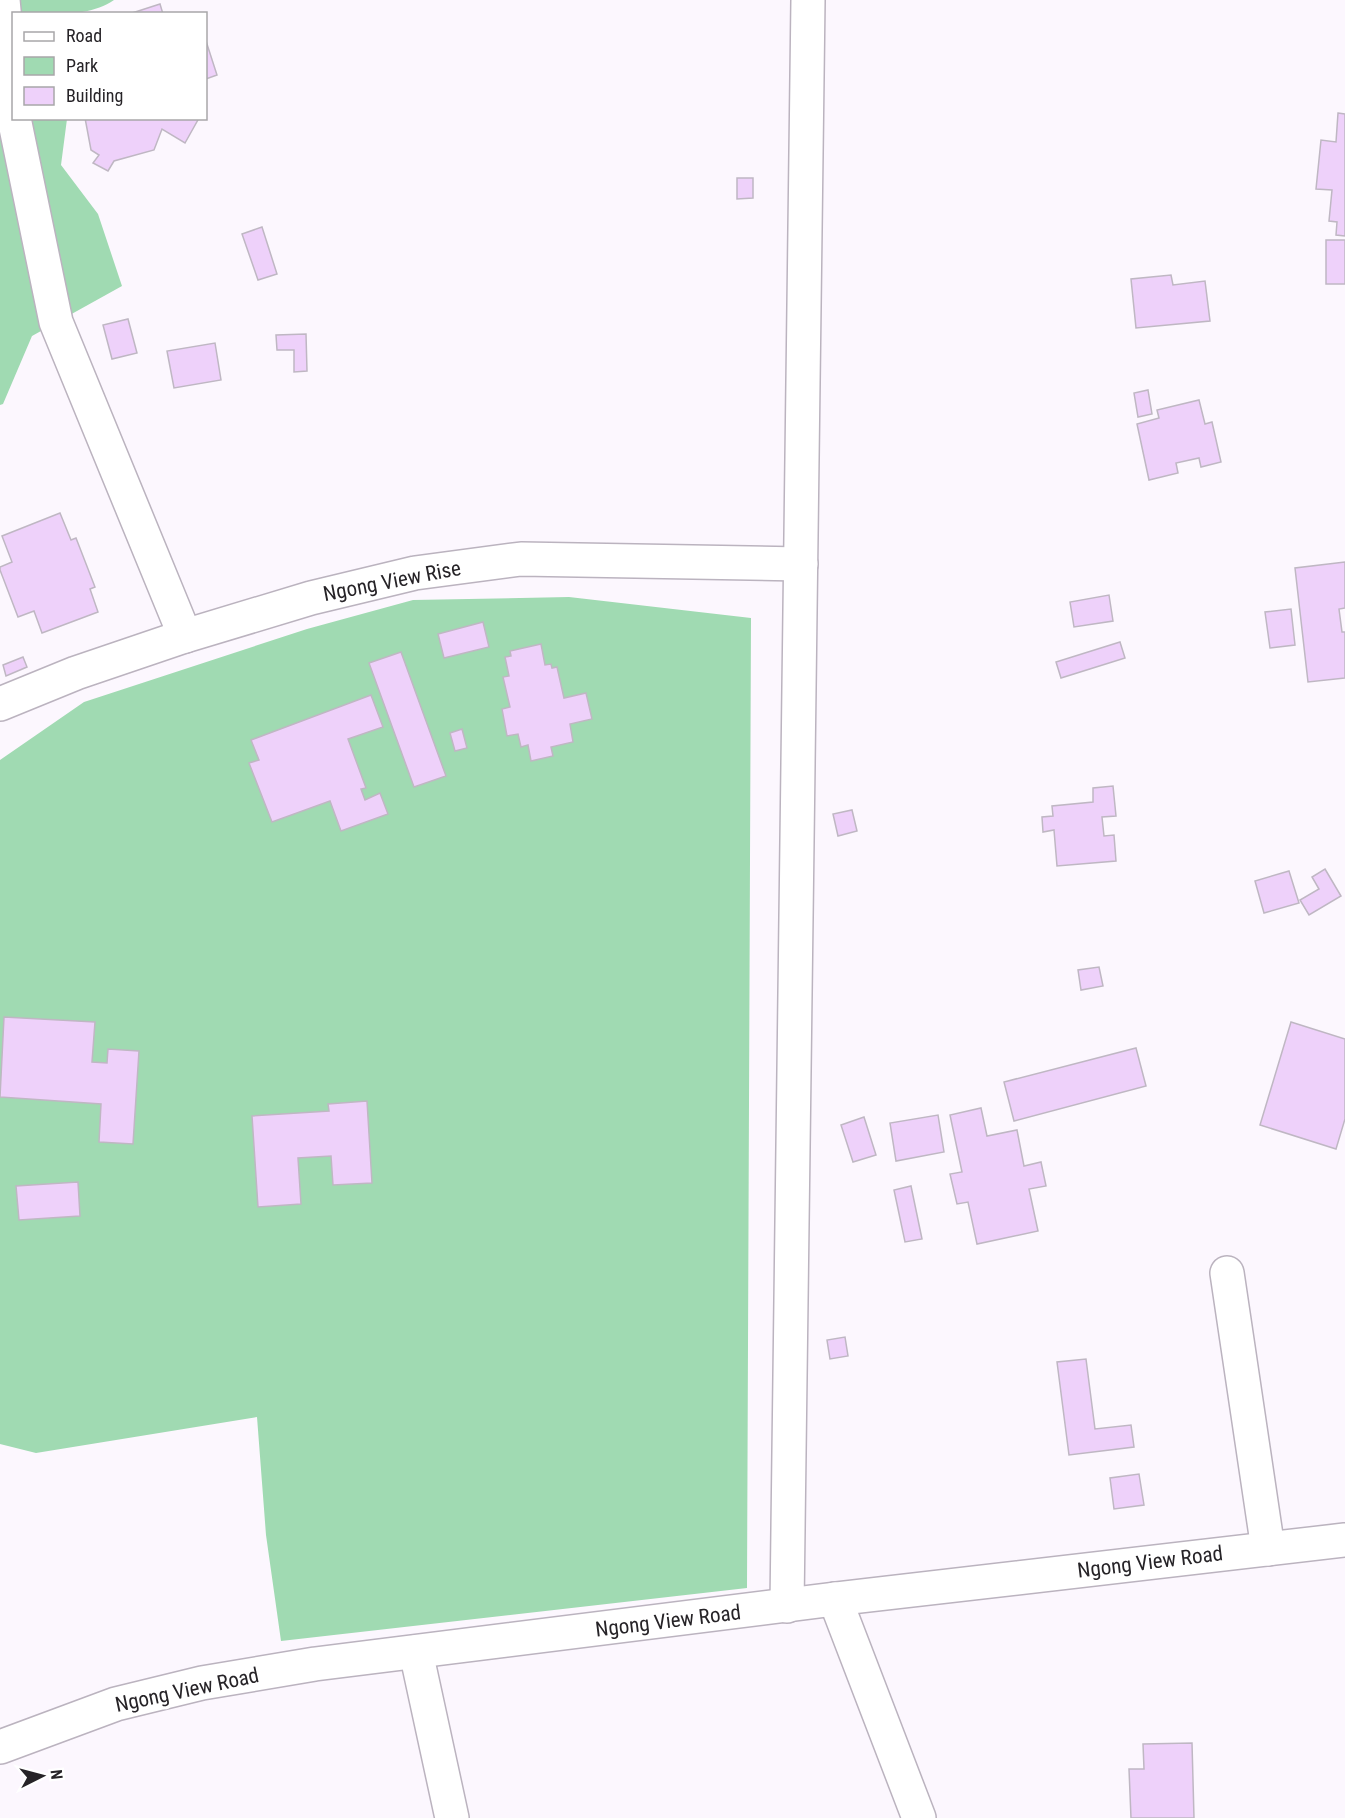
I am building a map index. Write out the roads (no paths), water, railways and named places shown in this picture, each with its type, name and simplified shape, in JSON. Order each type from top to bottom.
[{"type":"street","points":[[3,0],[12,96]]},
{"type":"street","points":[[787,1606],[808,0]]},
{"type":"street","points":[[15,120],[56,322],[185,636]]},
{"type":"street","name":"Ngong View Rise","points":[[0,704],[76,674],[185,636],[310,598],[415,573],[521,559],[801,564]]},
{"type":"street","points":[[1227,1274],[1268,1548]]},
{"type":"street","name":"Ngong View Road","points":[[0,1747],[116,1704],[202,1683],[315,1664],[834,1599],[1345,1540]]},
{"type":"street","points":[[834,1599],[919,1818]]},
{"type":"street","points":[[416,1652],[452,1818]]}]
